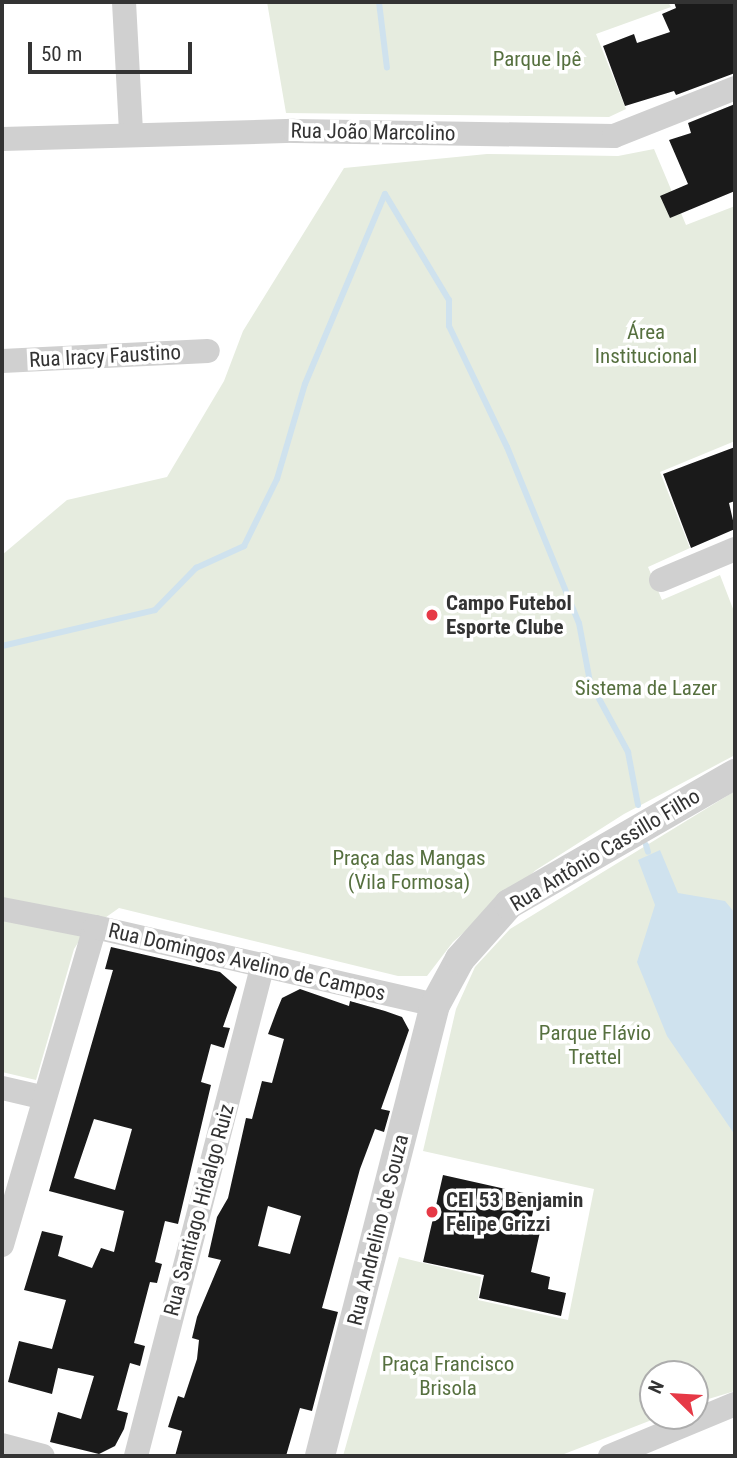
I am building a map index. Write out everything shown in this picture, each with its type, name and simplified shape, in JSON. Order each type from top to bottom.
[{"type":"street","points":[[124,2],[131,133]]},
{"type":"street","name":"Rua João Marcolino","points":[[2,139],[131,133],[614,136],[735,88]]},
{"type":"street","name":"Rua Iracy Faustino","points":[[2,361],[208,351]]},
{"type":"street","points":[[661,580],[735,550]]},
{"type":"street","name":"Rua Antônio Cassillo Filho","points":[[435,1005],[460,959],[509,904],[735,774]]},
{"type":"street","points":[[2,909],[95,927]]},
{"type":"street","name":"Rua Domingos Avelino de Campos","points":[[2,1245],[41,1097],[95,927],[435,1005]]},
{"type":"street","name":"Rua Santiago Hidalgo Ruiz","points":[[136,1456],[263,964]]},
{"type":"street","name":"Rua Andrelino de Souza","points":[[320,1456],[435,1005]]},
{"type":"street","points":[[2,1088],[41,1097]]},
{"type":"street","points":[[610,1456],[735,1404]]},
{"type":"street","points":[[2,1445],[43,1456]]},
{"type":"green space","name":"Parque Ipê","points":[[267,2],[668,2],[671,7],[596,34],[626,109],[609,117],[286,113]]},
{"type":"green space","points":[[654,149],[686,225],[735,206],[735,441],[660,472],[690,548],[648,567],[662,600],[720,575],[735,614],[735,755],[624,814],[536,870],[453,942],[427,976],[398,976],[119,908],[85,932],[74,949],[36,1080],[2,1072],[2,555],[67,500],[167,477],[224,381],[243,331],[344,168],[487,154],[618,156]]},
{"type":"green space","name":"Parque Flávio Trettel","points":[[735,791],[735,1391],[709,1399],[709,1360],[639,1360],[639,1425],[559,1456],[343,1456],[399,1257],[481,1277],[478,1300],[568,1320],[594,1189],[423,1151],[456,1009],[475,967],[510,929]]},
{"type":"water","points":[[660,850],[678,893],[725,901],[735,913],[735,1135],[667,1036],[637,962],[655,905],[638,860]]},
{"type":"building","points":[[674,2],[735,2],[735,73],[676,95],[674,91],[625,106],[603,46],[634,34],[637,43],[670,32],[662,14],[676,8]]},
{"type":"building","points":[[735,104],[735,191],[670,218],[660,196],[688,184],[669,140],[691,133],[688,123]]},
{"type":"building","points":[[735,447],[735,501],[729,503],[735,529],[691,548],[663,474]]},
{"type":"building","points":[[111,947],[220,972],[237,987],[223,1027],[230,1028],[224,1048],[211,1044],[201,1082],[211,1085],[178,1224],[165,1221],[155,1262],[162,1264],[157,1283],[150,1282],[134,1343],[145,1346],[140,1366],[130,1363],[117,1410],[128,1413],[124,1429],[115,1446],[99,1454],[50,1442],[58,1412],[81,1419],[94,1376],[58,1368],[52,1394],[8,1382],[19,1341],[52,1349],[66,1300],[24,1290],[42,1231],[63,1236],[58,1256],[92,1268],[101,1248],[114,1252],[124,1211],[49,1191],[113,970],[105,969]],"holes":[[[94,1119],[132,1129],[115,1190],[74,1178]]]},
{"type":"building","points":[[300,989],[349,1006],[350,1001],[402,1017],[409,1030],[381,1109],[390,1111],[384,1132],[375,1129],[360,1169],[322,1308],[338,1312],[312,1411],[300,1408],[286,1456],[175,1456],[182,1431],[168,1427],[178,1396],[184,1398],[197,1359],[199,1340],[192,1338],[197,1317],[221,1260],[208,1257],[217,1217],[228,1198],[246,1118],[252,1119],[262,1081],[272,1083],[284,1039],[268,1034],[282,998]],"holes":[[[268,1206],[301,1216],[290,1254],[258,1246]]]},
{"type":"building","points":[[443,1175],[537,1196],[531,1220],[542,1223],[531,1272],[550,1277],[548,1289],[566,1293],[561,1316],[479,1298],[484,1275],[423,1262]]},
{"type":"waterway","points":[[379,2],[387,68]]},
{"type":"waterway","points":[[385,194],[449,300],[449,326],[507,447],[579,623],[590,682],[628,752],[638,805]]},
{"type":"waterway","points":[[2,646],[155,610],[196,568],[244,546],[277,479],[305,384],[385,194]]},
{"type":"waterway","points":[[646,845],[648,852]]},
{"type":"place","name":"Campo Futebol Esporte Clube","points":[[432,615]]},
{"type":"place","name":"CEI 53 Benjamin Felipe Grizzi","points":[[432,1212]]},
{"type":"park label","name":"Área Institucional","points":[[646,344]]},
{"type":"park label","name":"Sistema de Lazer","points":[[646,688]]},
{"type":"park label","name":"Praça das Mangas (Vila Formosa)","points":[[409,870]]},
{"type":"park label","name":"Praça Francisco Brisola","points":[[448,1376]]}]
